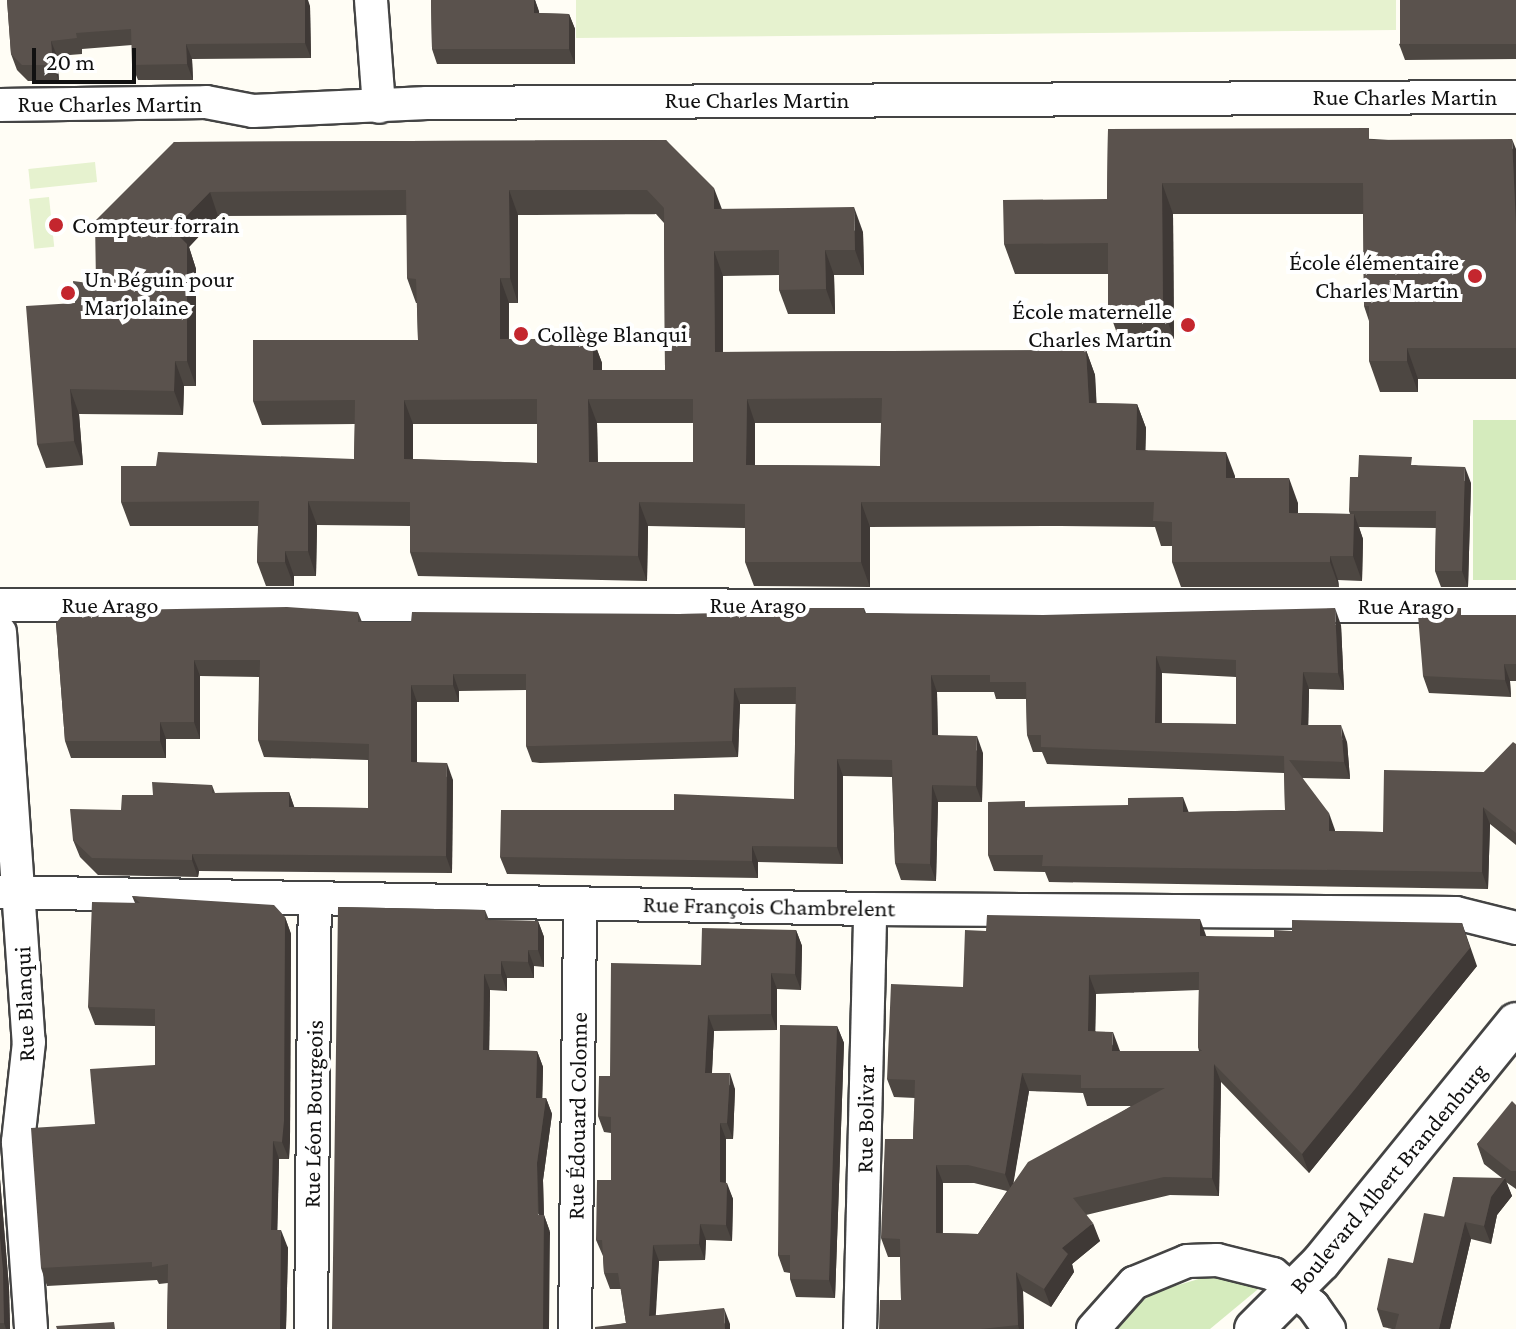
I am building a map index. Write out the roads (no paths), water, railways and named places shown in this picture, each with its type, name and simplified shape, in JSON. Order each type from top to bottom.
[{"type":"street","points":[[371,0],[379,107]]},
{"type":"street","name":"Rue Charles Martin","points":[[0,105],[206,102],[253,111],[757,99],[1516,97]]},
{"type":"street","name":"Rue Arago","points":[[0,605],[1516,606]]},
{"type":"street","name":"Rue Blanqui","points":[[0,632],[10,892],[29,1042],[18,1142],[31,1329]]},
{"type":"street","name":"Rue François Chambrelent","points":[[10,892],[870,909],[1456,913],[1516,928]]},
{"type":"street","name":"Rue Léon Bourgeois","points":[[311,1329],[315,898]]},
{"type":"street","name":"Rue Édouard Colonne","points":[[575,1329],[580,903]]},
{"type":"street","name":"Rue Bolivar","points":[[860,1329],[870,909]]},
{"type":"street","name":"Boulevard Albert Brandenburg","points":[[1254,1329],[1297,1290],[1516,1022]]},
{"type":"street","points":[[1093,1329],[1134,1283],[1187,1261],[1246,1264],[1297,1290],[1329,1329]]},
{"type":"place","name":"Compteur forrain","points":[[56,225]]},
{"type":"place","name":"École élémentaire Charles Martin","points":[[1475,276]]},
{"type":"place","name":"Un Béguin pour Marjolaine","points":[[68,293]]},
{"type":"place","name":"École maternelle Charles Martin","points":[[1188,325]]},
{"type":"place","name":"Collège Blanqui","points":[[521,334]]}]
